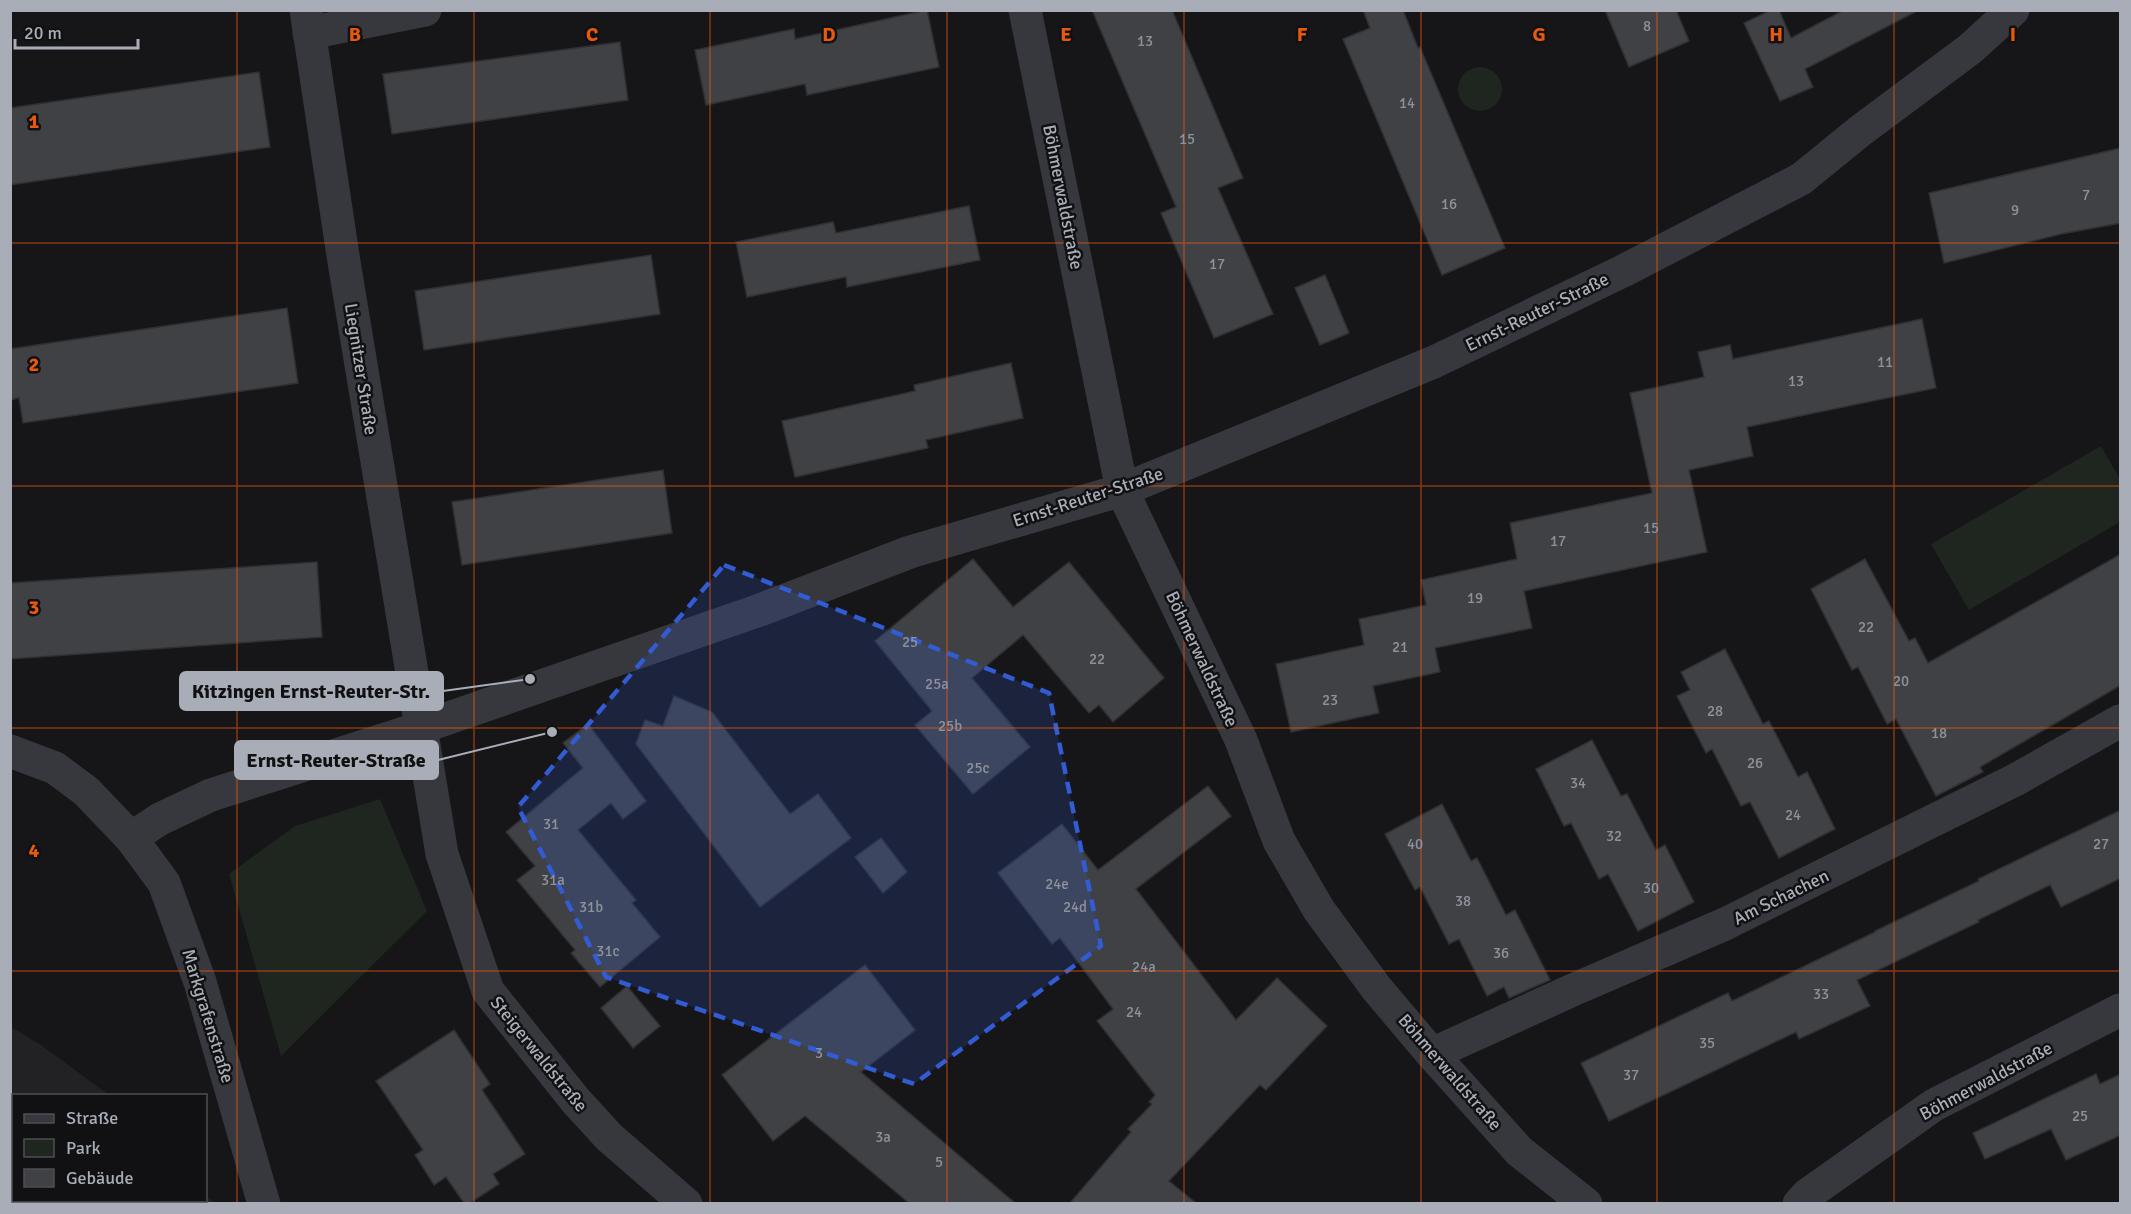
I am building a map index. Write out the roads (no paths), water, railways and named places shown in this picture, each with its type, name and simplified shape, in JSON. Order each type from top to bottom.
[{"type":"street","points":[[308,22],[425,10]]},
{"type":"street","name":"Böhmerwaldstraße","points":[[1025,10],[1122,490],[1240,740],[1279,841],[1319,910],[1377,989],[1432,1054],[1519,1150],[1586,1203]]},
{"type":"street","name":"Ernst-Reuter-Straße","points":[[131,838],[160,819],[211,795],[420,728],[760,610],[910,552],[1122,490],[1434,362],[1623,271],[1801,179],[1860,131],[1970,49],[2013,10]]},
{"type":"street","name":"Liegnitzer Straße","points":[[308,22],[344,262],[420,728]]},
{"type":"street","name":"Am Schachen","points":[[1432,1054],[1575,988],[1725,924],[2015,780],[2121,721]]},
{"type":"street","name":"Steigerwaldstraße","points":[[420,728],[442,854],[489,991],[576,1101],[609,1137],[686,1203]]},
{"type":"street","name":"Markgrafenstraße","points":[[10,751],[55,768],[86,791],[131,838],[164,883],[196,971],[264,1203]]},
{"type":"street","name":"Böhmerwaldstraße","points":[[1799,1203],[1934,1105],[2121,1010]]},
{"type":"place","name":"Kitzingen Ernst-Reuter-Str.","points":[[530,679]]},
{"type":"place","name":"Ernst-Reuter-Straße","points":[[552,732]]}]
